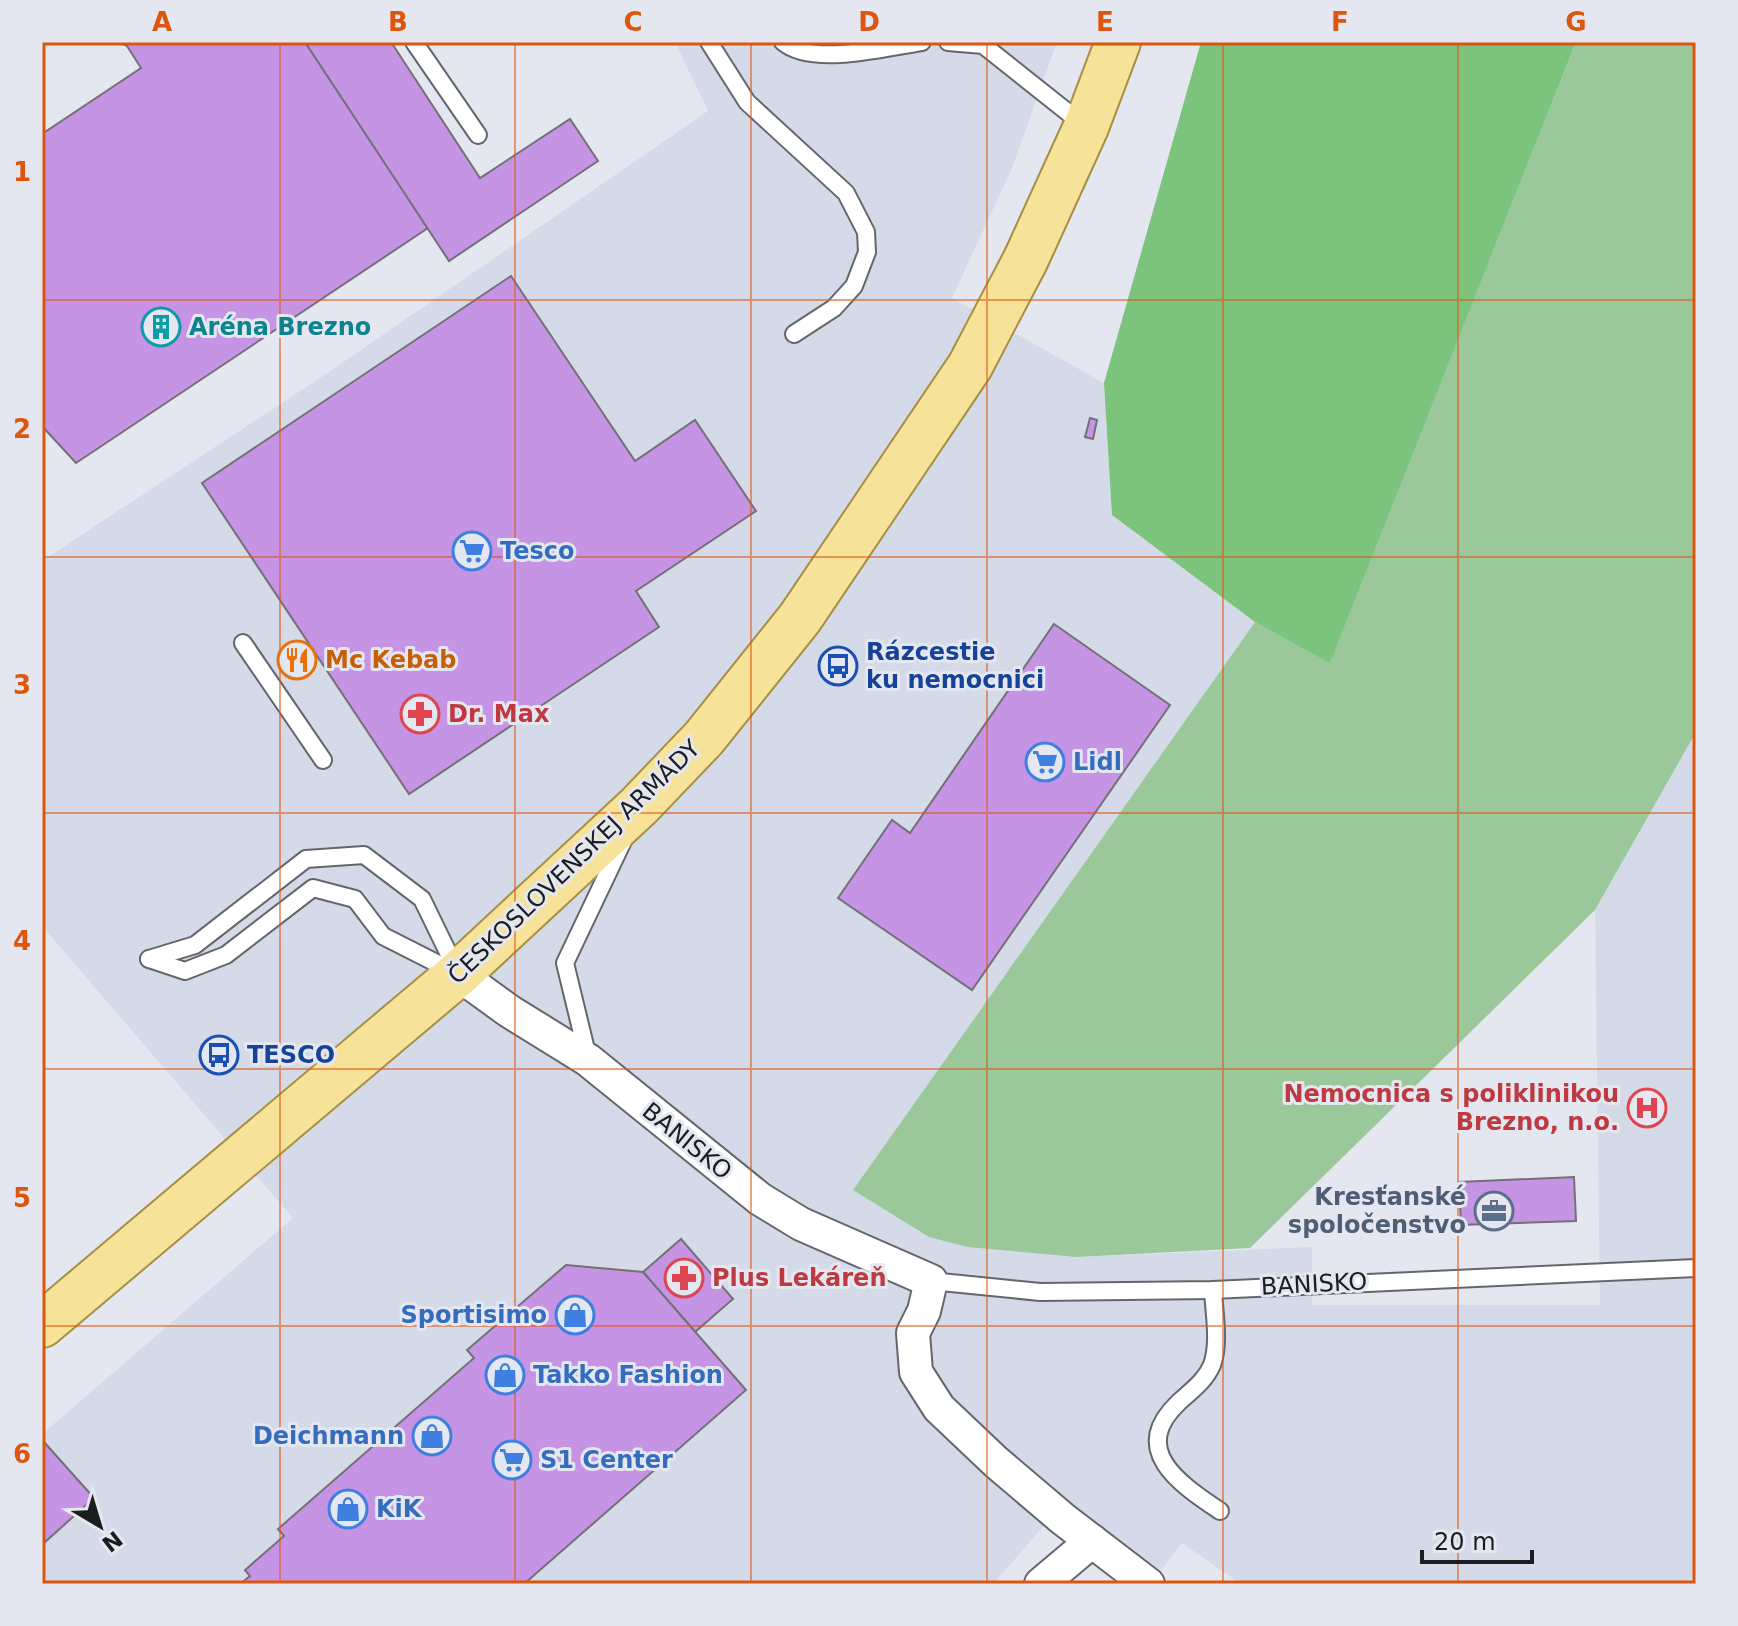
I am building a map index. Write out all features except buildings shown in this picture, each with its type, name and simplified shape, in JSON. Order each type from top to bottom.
[{"type":"main road","name":"ČESKOSLOVENSKEJ ARMÁDY","points":[[42,1325],[458,974],[639,806],[704,738],[753,680],[800,618],[970,366],[1026,259],[1086,127],[1118,42]]},
{"type":"street","name":"BANISKO","points":[[458,974],[509,1011],[588,1060],[760,1199],[801,1224],[931,1281]]},
{"type":"street","points":[[931,1281],[924,1311],[913,1333],[916,1372],[939,1408],[996,1462],[1148,1584]]},
{"type":"street","points":[[1041,1584],[1092,1541]]},
{"type":"lane","points":[[414,42],[478,135]]},
{"type":"lane","points":[[709,42],[747,102],[846,193],[866,232],[867,252],[854,286],[834,308],[794,334]]},
{"type":"lane","points":[[783,42],[792,50],[821,55],[922,42]]},
{"type":"lane","points":[[948,42],[983,43],[1086,127]]},
{"type":"lane","points":[[243,643],[323,760]]},
{"type":"lane","points":[[588,1060],[565,963],[639,806]]},
{"type":"lane","points":[[364,855],[422,899],[458,974],[383,936],[355,899],[313,888],[226,955],[185,971],[149,959],[195,945],[306,859],[364,855]]},
{"type":"lane","name":"BANISKO","points":[[931,1281],[1040,1292],[1213,1290],[1696,1268]]},
{"type":"lane","points":[[1213,1290],[1215,1349],[1211,1366],[1199,1386],[1164,1418],[1158,1430],[1157,1447],[1171,1475],[1220,1511]]},
{"type":"shaded area","points":[[675,42],[1057,42],[1012,168],[952,298],[1104,383],[1112,515],[1255,622],[853,1190],[1077,1257],[1312,1247],[1312,1305],[1600,1305],[1595,910],[1696,732],[1696,1584],[1241,1584],[1182,1543],[1161,1570],[1063,1504],[993,1584],[42,1584],[42,1434],[293,1218],[42,926],[42,561],[329,372],[708,111]]},
{"type":"green space","points":[[1201,42],[1576,42],[1330,663],[1255,622],[1112,515],[1104,383]]},
{"type":"green space","points":[[1576,42],[1696,42],[1696,732],[1595,910],[1250,1248],[1077,1257],[968,1247],[929,1237],[853,1190],[1255,622],[1330,662]]},
{"type":"place","name":"Aréna Brezno","points":[[161,327]]},
{"type":"place","name":"Tesco","points":[[472,551]]},
{"type":"place","name":"Mc Kebab","points":[[297,660]]},
{"type":"place","name":"Rázcestie ku nemocnici","points":[[838,666]]},
{"type":"place","name":"Dr. Max","points":[[420,714]]},
{"type":"place","name":"Lidl","points":[[1045,762]]},
{"type":"place","name":"TESCO","points":[[219,1055]]},
{"type":"place","name":"Nemocnica s poliklinikou Brezno, n.o.","points":[[1647,1108]]},
{"type":"place","name":"Kresťanské spoločenstvo","points":[[1494,1211]]},
{"type":"place","name":"Plus Lekáreň","points":[[684,1278]]},
{"type":"place","name":"Sportisimo","points":[[575,1315]]},
{"type":"place","name":"Takko Fashion","points":[[505,1375]]},
{"type":"place","name":"Deichmann","points":[[432,1436]]},
{"type":"place","name":"S1 Center","points":[[512,1460]]},
{"type":"place","name":"KiK","points":[[348,1509]]}]
